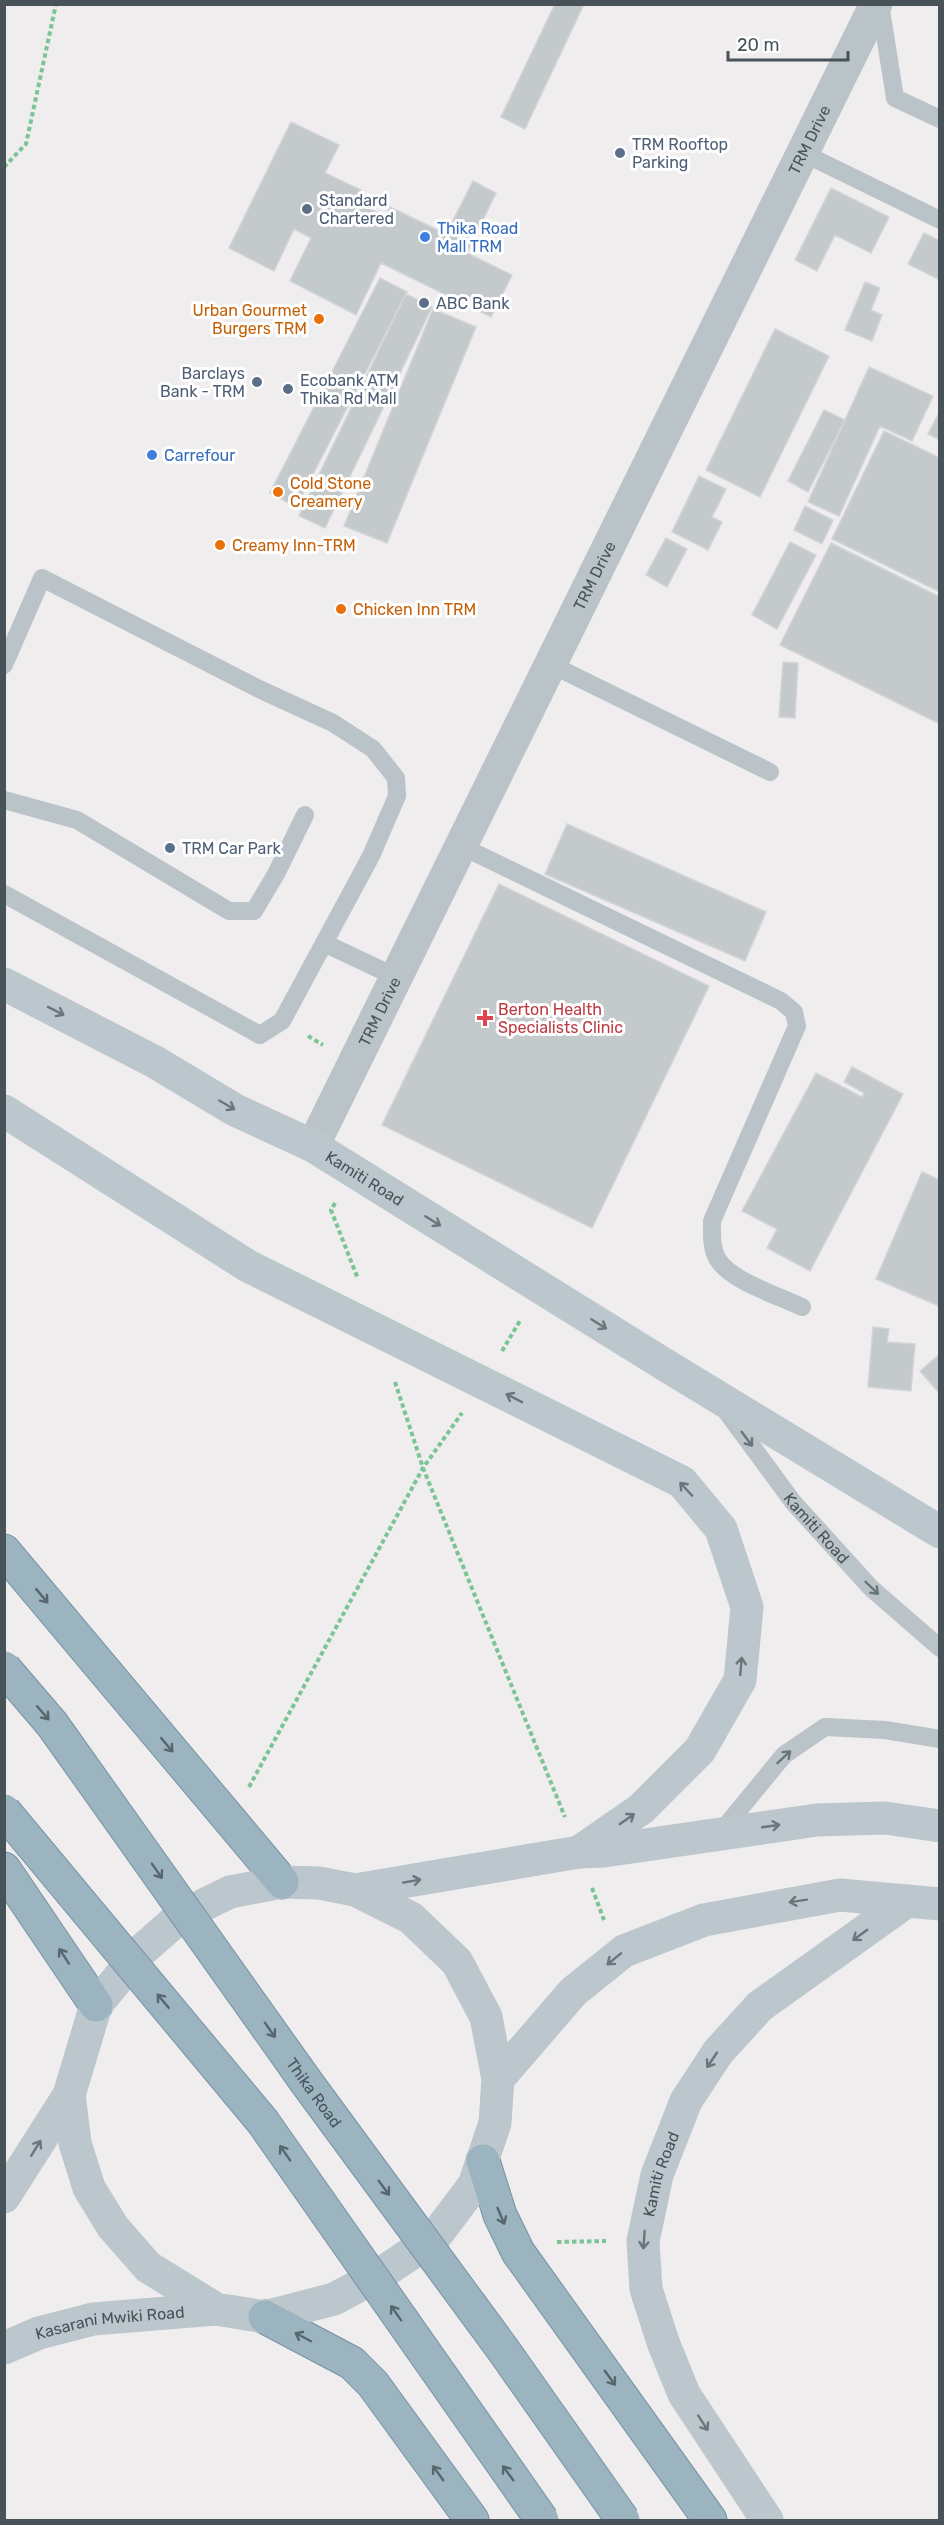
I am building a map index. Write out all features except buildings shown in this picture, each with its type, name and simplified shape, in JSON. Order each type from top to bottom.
[{"type":"highway","points":[[4,1551],[282,1882]]},
{"type":"highway","name":"Thika Road","points":[[4,1668],[52,1724],[307,2082],[504,2351],[623,2520]]},
{"type":"highway","points":[[4,1811],[263,2122],[543,2520]]},
{"type":"highway","points":[[4,1869],[96,2005]]},
{"type":"highway","points":[[483,2161],[500,2215],[519,2252],[711,2520]]},
{"type":"highway","points":[[265,2317],[352,2363],[373,2384],[472,2520]]},
{"type":"main road","name":"Kamiti Road","points":[[4,984],[155,1062],[235,1110],[313,1146],[939,1532]]},
{"type":"main road","points":[[4,1111],[248,1266],[681,1482],[721,1529],[747,1607],[740,1680],[700,1750],[641,1809],[579,1852]]},
{"type":"main road","points":[[355,1890],[579,1852],[604,1851],[817,1820],[885,1818],[939,1826]]},
{"type":"main road","points":[[4,2197],[69,2095],[96,2005],[141,1951],[181,1916],[230,1892],[282,1882],[319,1883],[355,1890],[411,1918],[457,1962],[486,2017],[498,2079],[495,2123],[474,2185],[434,2238],[380,2275],[334,2299],[265,2317],[216,2309],[148,2267],[113,2227],[89,2188],[75,2143],[69,2095]]},
{"type":"main road","points":[[498,2079],[573,1992],[624,1951],[704,1920],[840,1894],[939,1904]]},
{"type":"main road","name":"Kamiti Road","points":[[767,2520],[684,2394],[663,2343],[646,2289],[643,2241],[657,2175],[686,2101],[718,2052],[760,2006],[908,1901]]},
{"type":"main road","name":"Kasarani Mwiki Road","points":[[4,2348],[39,2333],[93,2319],[216,2309]]},
{"type":"street","name":"TRM Drive","points":[[313,1146],[878,4]]},
{"type":"lane","points":[[878,4],[894,98],[939,119]]},
{"type":"lane","points":[[803,153],[939,220]]},
{"type":"lane","points":[[4,665],[42,578],[333,723],[373,749],[396,778],[397,796],[371,856],[282,1021],[260,1035],[4,894]]},
{"type":"lane","points":[[550,664],[770,772]]},
{"type":"lane","points":[[4,800],[77,820],[229,911],[254,911],[276,874],[305,814]]},
{"type":"lane","points":[[461,846],[781,1001],[794,1012],[797,1026],[712,1221],[712,1240],[717,1258],[728,1272],[802,1307]]},
{"type":"lane","points":[[324,943],[396,977]]},
{"type":"lane","name":"Kamiti Road","points":[[712,1392],[793,1502],[871,1588],[939,1648]]},
{"type":"lane","points":[[720,1833],[784,1755],[825,1727],[885,1731],[939,1739]]},
{"type":"path","points":[[4,166],[26,144],[57,4]]},
{"type":"path","points":[[282,1021],[354,1062]]},
{"type":"path","points":[[352,1170],[331,1210],[379,1330],[423,1468],[579,1852],[617,1956]]},
{"type":"path","points":[[230,1820],[423,1468],[484,1382],[540,1287]]},
{"type":"path","points":[[519,2252],[537,2242],[643,2241]]},
{"type":"place","name":"TRM Rooftop Parking","points":[[620,153]]},
{"type":"place","name":"Standard Chartered","points":[[307,209]]},
{"type":"place","name":"Thika Road Mall TRM","points":[[425,237]]},
{"type":"place","name":"ABC Bank","points":[[424,303]]},
{"type":"place","name":"Urban Gourmet Burgers TRM","points":[[319,319]]},
{"type":"place","name":"Barclays Bank - TRM","points":[[257,382]]},
{"type":"place","name":"Ecobank ATM Thika Rd Mall","points":[[288,389]]},
{"type":"place","name":"Carrefour","points":[[152,455]]},
{"type":"place","name":"Cold Stone Creamery","points":[[278,492]]},
{"type":"place","name":"Creamy Inn-TRM","points":[[220,545]]},
{"type":"place","name":"Chicken Inn TRM","points":[[341,609]]},
{"type":"place","name":"TRM Car Park","points":[[170,848]]},
{"type":"place","name":"Berton Health Specialists Clinic","points":[[485,1018]]}]
